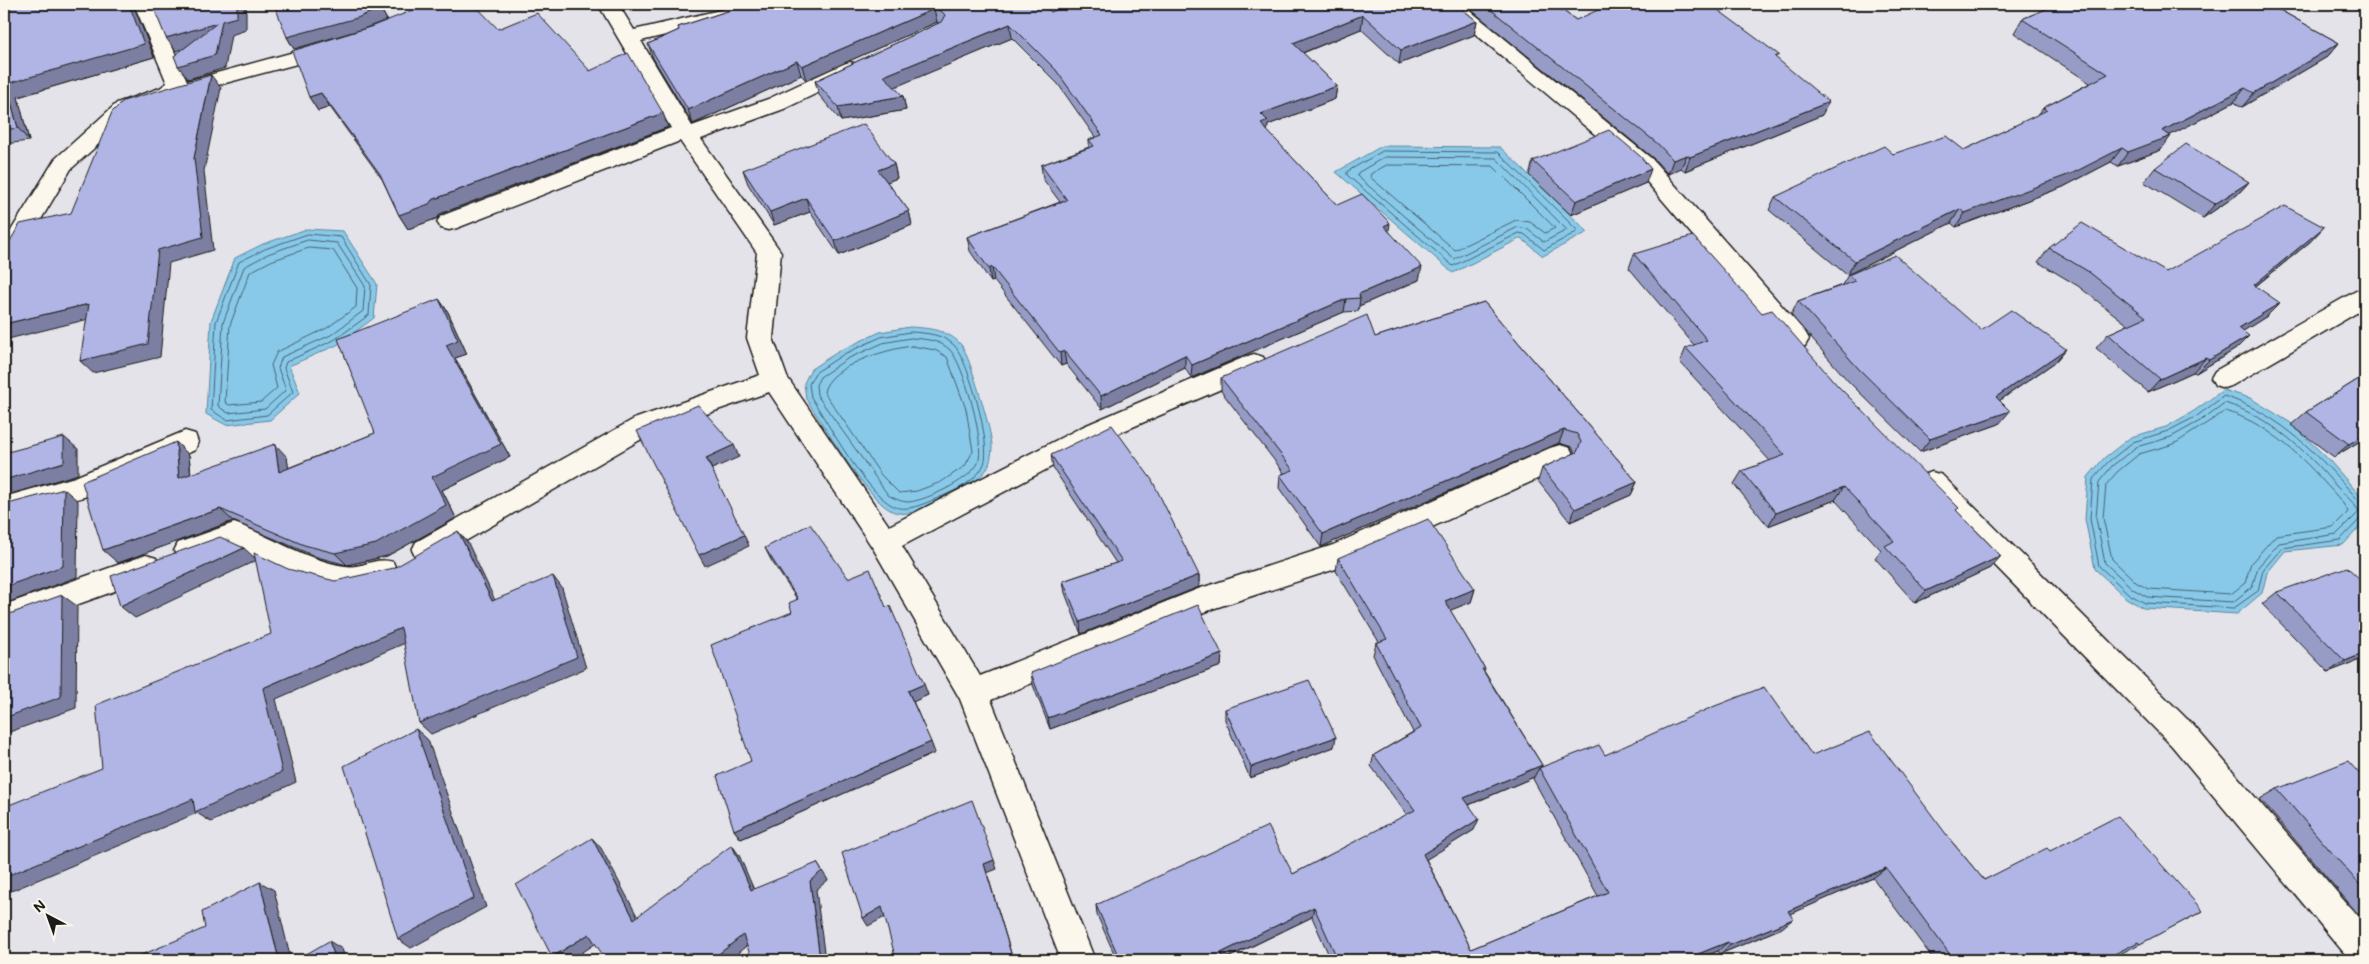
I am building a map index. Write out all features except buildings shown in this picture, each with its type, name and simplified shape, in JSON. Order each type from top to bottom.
[{"type":"street","points":[[144,4],[178,84],[168,93]]},
{"type":"street","points":[[608,4],[686,134],[769,252],[760,338],[775,380],[884,542],[973,693],[1078,960]]},
{"type":"street","points":[[628,38],[770,4]]},
{"type":"street","points":[[1450,4],[1644,164],[1813,360]]},
{"type":"street","points":[[4,273],[9,253],[63,164],[124,108],[168,93],[353,41]]},
{"type":"street","points":[[449,222],[686,134],[776,104],[865,62]]},
{"type":"street","points":[[2224,378],[2365,297]]},
{"type":"street","points":[[884,542],[1092,434],[1273,356]]},
{"type":"street","points":[[4,618],[234,535],[311,570],[347,579],[394,569],[643,426],[775,380]]},
{"type":"street","points":[[4,508],[82,487],[185,442]]},
{"type":"street","points":[[973,693],[1208,598],[1341,554],[1560,456]]},
{"type":"street","points":[[1916,468],[2183,736],[2365,951]]},
{"type":"water","points":[[1382,146],[1500,147],[1588,232],[1543,256],[1521,238],[1453,273],[1336,172]]},
{"type":"water","points":[[307,229],[343,231],[377,284],[374,318],[337,345],[289,366],[300,393],[270,420],[226,425],[206,414],[211,321],[235,258],[263,244]]},
{"type":"water","points":[[910,327],[932,329],[945,333],[962,346],[980,395],[989,427],[992,449],[987,469],[976,481],[923,509],[901,513],[890,510],[880,503],[857,476],[806,399],[804,383],[811,369],[841,350],[880,332]]},
{"type":"water","points":[[2223,390],[2250,398],[2291,423],[2329,460],[2363,499],[2365,521],[2343,545],[2285,551],[2267,573],[2262,593],[2237,614],[2143,608],[2126,598],[2095,569],[2085,519],[2088,477],[2104,458],[2131,437],[2166,427],[2194,411]]}]
